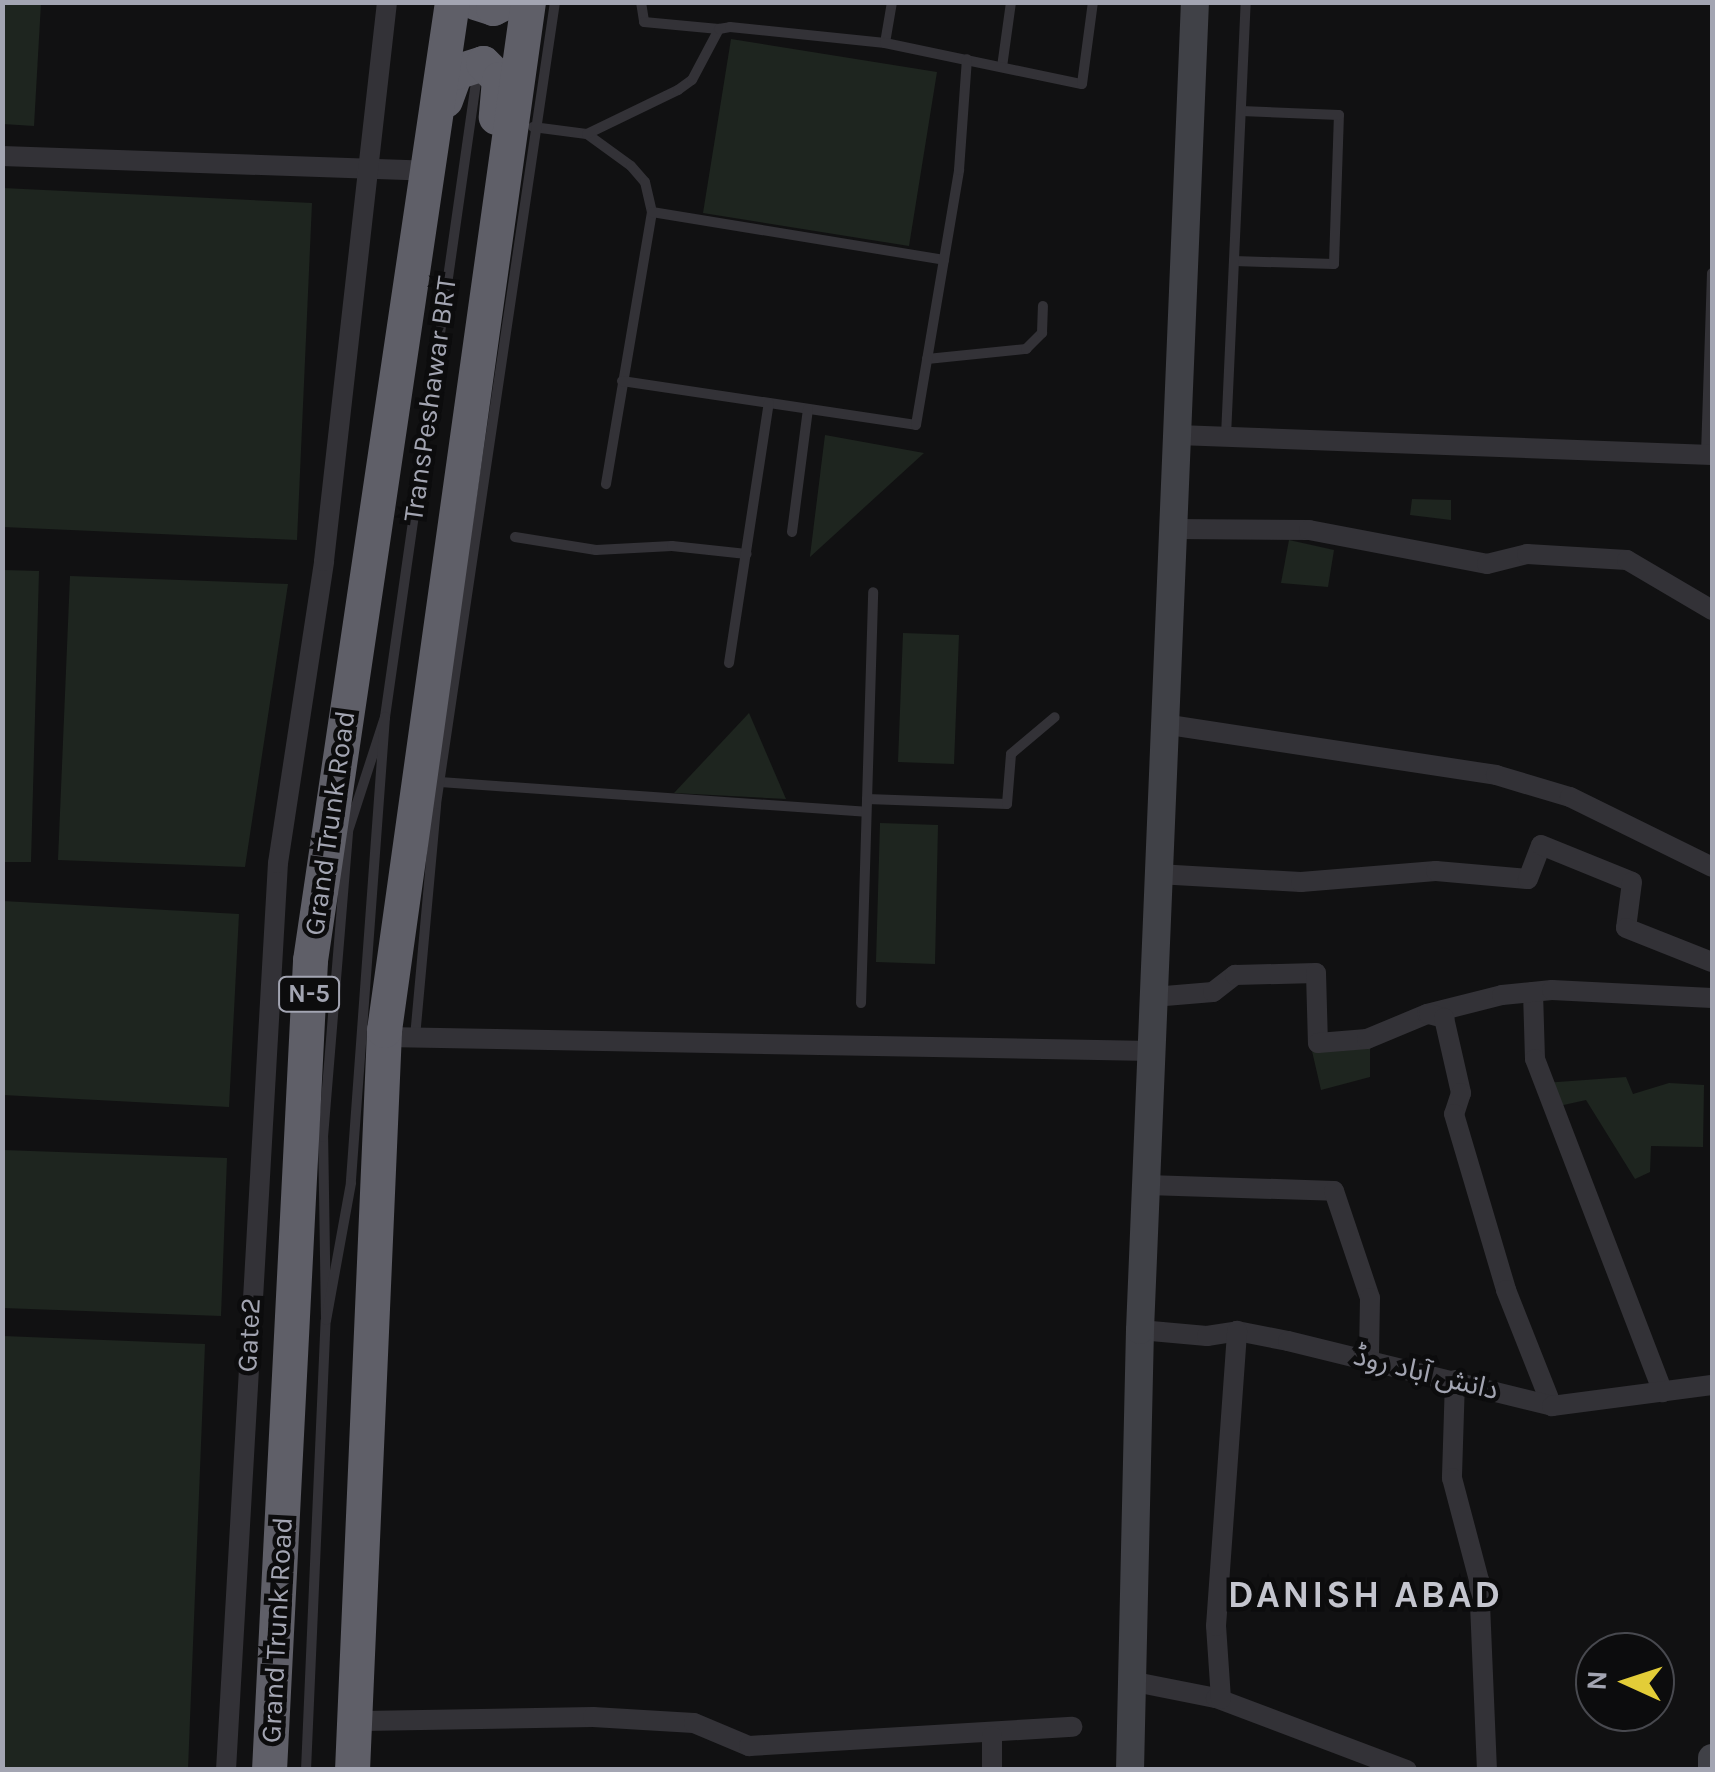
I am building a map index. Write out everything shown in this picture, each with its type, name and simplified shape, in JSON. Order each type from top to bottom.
[{"type":"highway","name":"Grand Trunk Road","points":[[269,1770],[310,960],[452,2]]},
{"type":"highway","points":[[475,2],[494,8],[505,2]]},
{"type":"highway","points":[[352,1770],[399,1037],[449,539],[492,270],[525,125],[528,2]]},
{"type":"highway","points":[[429,168],[455,72],[473,62],[491,67],[499,92],[489,190],[492,270]]},
{"type":"street","name":"Gate2","points":[[226,1770],[275,901],[370,167],[387,2]]},
{"type":"street","points":[[1130,1770],[1140,1330],[1195,2]]},
{"type":"street","points":[[2,156],[429,168]]},
{"type":"street","points":[[1178,435],[1709,454]]},
{"type":"street","points":[[1174,529],[1309,530],[1486,564],[1527,554],[1626,560],[1712,610]]},
{"type":"street","points":[[1163,724],[1496,776],[1570,797],[1712,868]]},
{"type":"street","points":[[1157,874],[1301,882],[1436,870],[1528,879],[1540,846],[1632,882],[1626,928],[1712,962]]},
{"type":"street","points":[[1153,997],[1213,992],[1235,974],[1316,973],[1318,1043],[1367,1039],[1427,1014],[1534,992],[1712,998]]},
{"type":"street","points":[[1534,992],[1535,1059],[1616,1275],[1640,1319],[1662,1392]]},
{"type":"street","points":[[1427,1014],[1444,1018],[1461,1094],[1454,1114],[1506,1290],[1552,1406]]},
{"type":"street","points":[[399,1037],[1152,1051]]},
{"type":"street","points":[[1147,1185],[1334,1191],[1370,1298],[1369,1357]]},
{"type":"street","name":"دانش آباد روڈ","points":[[1140,1330],[1237,1332],[1369,1357],[1552,1406],[1712,1385]]},
{"type":"street","points":[[1221,1699],[1216,1626],[1237,1332]]},
{"type":"street","points":[[1455,1380],[1452,1478],[1479,1580],[1487,1770]]},
{"type":"street","points":[[1130,1682],[1221,1699],[1407,1770]]},
{"type":"street","points":[[363,1721],[694,1723],[749,1746],[992,1736],[1008,1728],[1072,1727]]},
{"type":"street","points":[[992,1736],[992,1770]]},
{"type":"street","points":[[1712,1758],[1712,1770]]},
{"type":"lane","points":[[361,1770],[371,1442],[399,1037],[440,782],[525,125],[555,2]]},
{"type":"lane","points":[[641,2],[644,22],[885,43],[1082,84],[1092,2]]},
{"type":"lane","points":[[885,43],[892,2]]},
{"type":"lane","points":[[1002,67],[1012,2]]},
{"type":"lane","points":[[1226,437],[1246,2]]},
{"type":"lane","points":[[587,134],[692,80],[719,29]]},
{"type":"lane","points":[[622,381],[916,425],[960,170],[967,59]]},
{"type":"lane","name":"TransPeshawar BRT","points":[[326,1320],[350,1183],[384,717],[476,82]]},
{"type":"lane","points":[[1234,261],[1334,264],[1338,115],[1242,110]]},
{"type":"lane","points":[[525,125],[587,134],[646,182],[652,212],[606,484]]},
{"type":"lane","points":[[652,212],[944,260]]},
{"type":"lane","points":[[1709,454],[1712,273]]},
{"type":"lane","points":[[927,358],[1026,349],[1042,333],[1043,306]]},
{"type":"lane","points":[[730,663],[769,403]]},
{"type":"lane","points":[[792,532],[808,408]]},
{"type":"lane","points":[[515,537],[596,550],[672,546],[747,554]]},
{"type":"lane","points":[[861,1003],[873,592]]},
{"type":"lane","name":"TransPeshawar BRT","points":[[306,1770],[326,1320],[323,1137],[348,831],[384,717]]},
{"type":"lane","points":[[867,800],[1007,804],[1011,754],[1055,717]]},
{"type":"lane","points":[[440,782],[866,812]]},
{"type":"shaded area","points":[[2,3],[41,3],[34,126],[3,124]]},
{"type":"shaded area","points":[[731,39],[937,72],[909,246],[703,213]]},
{"type":"shaded area","points":[[3,188],[312,203],[297,540],[3,527]]},
{"type":"shaded area","points":[[825,435],[924,453],[810,557],[810,556]]},
{"type":"shaded area","points":[[1412,499],[1451,500],[1451,520],[1410,515]]},
{"type":"shaded area","points":[[1289,540],[1334,550],[1328,587],[1281,583]]},
{"type":"shaded area","points":[[3,570],[39,571],[31,862],[3,862]]},
{"type":"shaded area","points":[[70,576],[288,584],[245,867],[58,860]]},
{"type":"shaded area","points":[[903,633],[959,635],[954,764],[898,762]]},
{"type":"shaded area","points":[[749,713],[786,799],[674,793]]},
{"type":"shaded area","points":[[880,823],[938,825],[935,964],[876,962]]},
{"type":"shaded area","points":[[3,901],[239,914],[229,1107],[3,1095]]},
{"type":"shaded area","points":[[1370,1042],[1370,1077],[1321,1090],[1312,1051]]},
{"type":"shaded area","points":[[1626,1077],[1633,1094],[1669,1083],[1704,1085],[1703,1147],[1651,1146],[1650,1172],[1635,1179],[1586,1100],[1550,1108],[1544,1083]]},
{"type":"shaded area","points":[[3,1150],[227,1158],[221,1316],[3,1308]]},
{"type":"shaded area","points":[[3,1336],[205,1344],[188,1769],[3,1769]]},
{"type":"district","name":"DANISH ABAD","points":[[1365,1595]]}]
